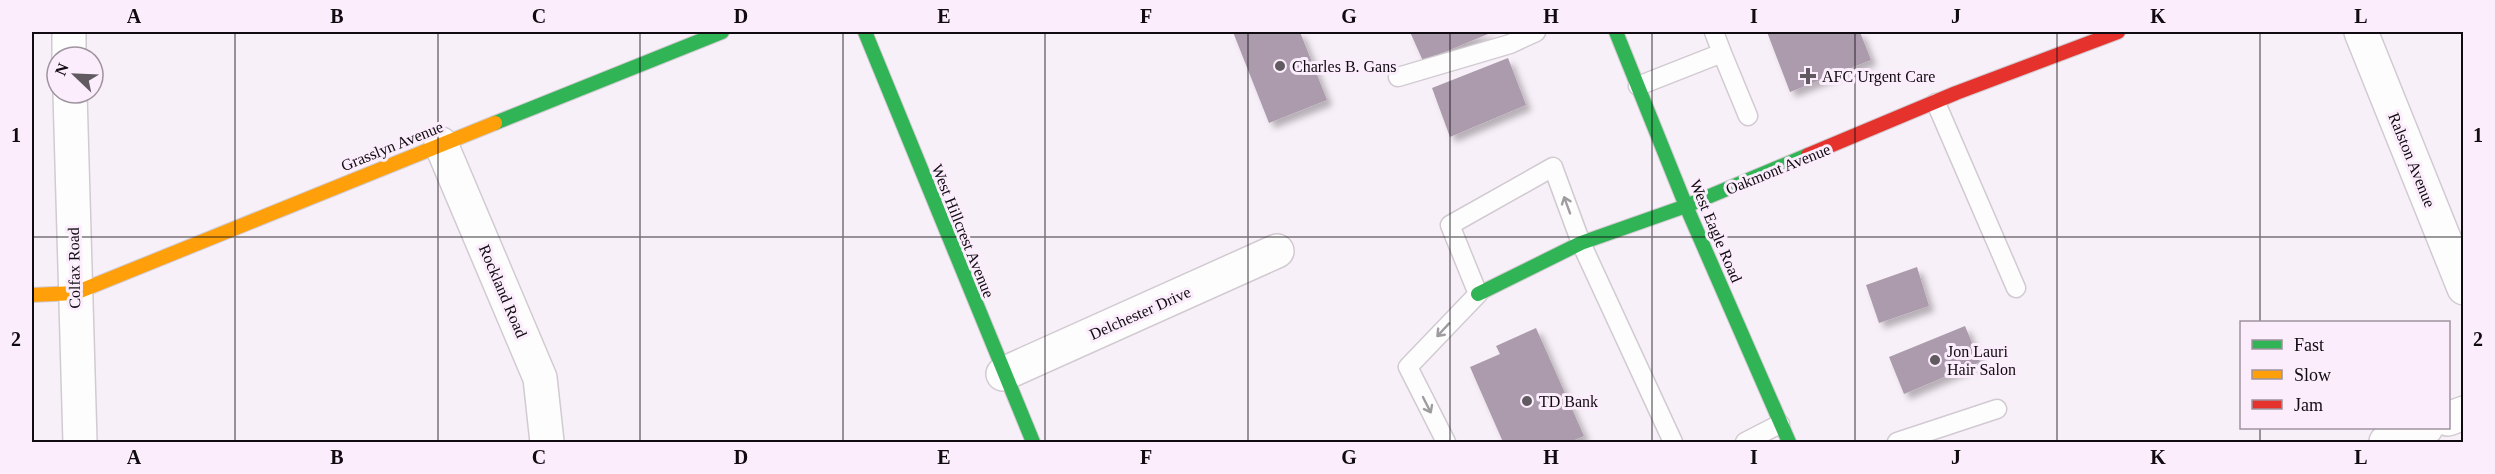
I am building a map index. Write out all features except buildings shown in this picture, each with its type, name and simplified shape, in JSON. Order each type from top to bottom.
[{"type":"street","name":"Grasslyn Avenue","points":[[32,295],[75,293],[722,32]]},
{"type":"street","name":"West Hillcrest Avenue","points":[[865,32],[1003,374],[1033,442]]},
{"type":"street","name":"West Eagle Road","points":[[1616,32],[1686,206],[1789,442]]},
{"type":"street","name":"Oakmont Avenue","points":[[1478,294],[1581,243],[1686,206],[1956,93],[2118,32]]},
{"type":"street","name":"Ralston Avenue","points":[[2361,32],[2463,288]]},
{"type":"street","name":"Colfax Road","points":[[70,105],[80,442]]},
{"type":"street","name":"Rockland Road","points":[[441,144],[540,378],[547,442]]},
{"type":"street","name":"Delchester Drive","points":[[1003,374],[1277,251]]},
{"type":"street","points":[[2386,442],[2423,429]]},
{"type":"lane","points":[[1398,77],[1510,44],[1536,32]]},
{"type":"lane","points":[[1714,32],[1748,116]]},
{"type":"lane","points":[[1638,86],[1722,53]]},
{"type":"lane","points":[[1936,103],[2016,288]]},
{"type":"lane","points":[[1478,294],[1450,225],[1553,167],[1581,243],[1672,442]]},
{"type":"lane","name":"Oakmont Avenue","points":[[1446,442],[1408,367],[1478,294]]},
{"type":"lane","points":[[1897,442],[1997,409]]},
{"type":"lane","points":[[1745,442],[1780,424]]},
{"type":"traffic: fast","points":[[495,123],[722,32]]},
{"type":"traffic: fast","points":[[865,32],[1033,442]]},
{"type":"traffic: fast","points":[[1616,32],[1686,206],[1789,442]]},
{"type":"traffic: fast","points":[[1478,294],[1581,243],[1686,206],[1808,155]]},
{"type":"traffic: slow","points":[[32,295],[75,293],[495,123]]},
{"type":"traffic: jam","points":[[1808,155],[1956,93],[2118,32]]},
{"type":"place","name":"Charles B. Gans","points":[[1280,66]]},
{"type":"place","name":"AFC Urgent Care","points":[[1808,76]]},
{"type":"place","name":"Jon Lauri Hair Salon","points":[[1935,360]]},
{"type":"place","name":"TD Bank","points":[[1527,401]]}]
